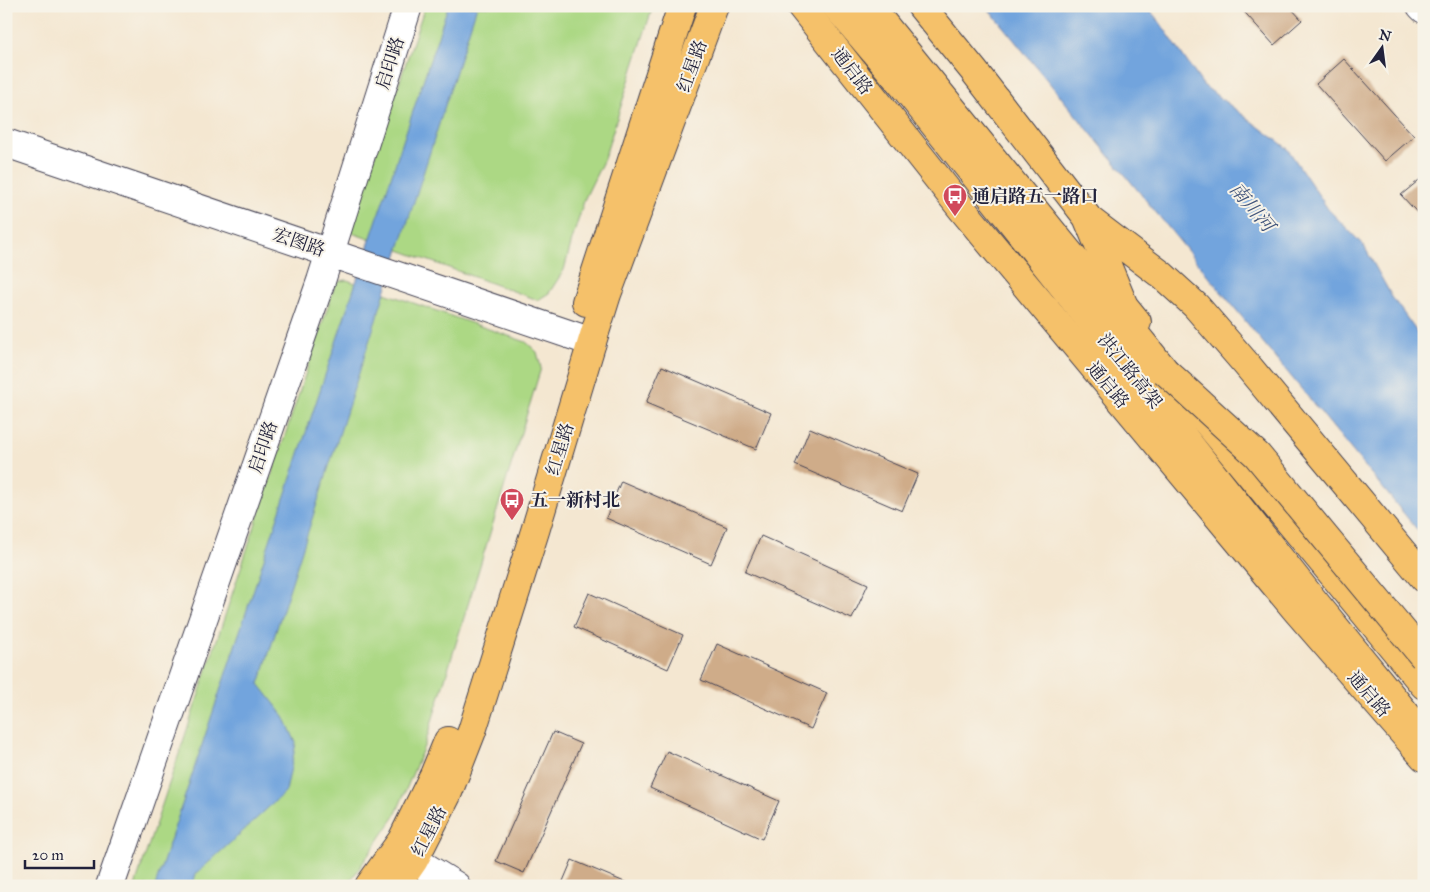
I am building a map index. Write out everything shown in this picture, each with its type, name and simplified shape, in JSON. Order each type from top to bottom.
[{"type":"main road","name":"红星路","points":[[396,886],[414,860],[447,795],[472,731],[535,531],[584,339],[682,6]]},
{"type":"main road","name":"红星路","points":[[369,886],[402,840],[434,775],[460,711],[520,524],[584,339],[607,294],[714,6]]},
{"type":"main road","name":"通启路","points":[[801,6],[968,217],[1296,611],[1424,757]]},
{"type":"main road","name":"洪江路高架","points":[[836,6],[906,89],[1297,580],[1424,736]]},
{"type":"main road","name":"洪江路高架","points":[[869,6],[1165,371],[1424,685]]},
{"type":"main road","points":[[921,6],[1087,217],[1162,276],[1196,306],[1424,578]]},
{"type":"main road","points":[[1087,217],[1124,306],[1424,670]]},
{"type":"main road","points":[[1165,371],[1257,455],[1424,657]]},
{"type":"street","name":"启印路","points":[[110,886],[337,255],[408,6]]},
{"type":"street","points":[[1421,6],[1424,9]]},
{"type":"street","name":"宏图路","points":[[6,143],[584,339]]},
{"type":"street","points":[[414,860],[456,886]]},
{"type":"green space","points":[[425,6],[653,6],[604,159],[585,198],[564,270],[549,293],[538,300],[352,233],[351,226]]},
{"type":"green space","points":[[347,280],[526,342],[537,352],[541,368],[425,744],[395,816],[347,886],[135,886],[335,285],[340,281]]},
{"type":"water","points":[[448,6],[477,6],[259,684],[284,716],[296,743],[286,791],[196,874],[192,886],[155,886]]},
{"type":"water","name":"南川河","points":[[986,6],[1146,6],[1159,21],[1203,85],[1287,148],[1328,209],[1364,246],[1392,297],[1424,342],[1424,538]]},
{"type":"building","points":[[1239,6],[1289,6],[1302,20],[1274,45]]},
{"type":"building","points":[[1344,59],[1414,136],[1385,161],[1316,84]]},
{"type":"building","points":[[1424,176],[1424,220],[1401,195]]},
{"type":"building","points":[[662,366],[771,413],[756,449],[646,403]]},
{"type":"building","points":[[810,428],[918,474],[902,511],[795,465]]},
{"type":"building","points":[[621,481],[727,527],[711,564],[606,518]]},
{"type":"building","points":[[761,536],[868,584],[852,619],[745,572]]},
{"type":"building","points":[[589,593],[683,635],[668,669],[574,627]]},
{"type":"building","points":[[717,644],[827,693],[811,729],[701,680]]},
{"type":"building","points":[[553,732],[581,744],[524,873],[496,861]]},
{"type":"building","points":[[667,751],[779,801],[762,839],[650,788]]},
{"type":"building","points":[[572,860],[634,886],[561,886]]},
{"type":"place","name":"通启路五一路口","points":[[955,217]]},
{"type":"place","name":"五一新村北","points":[[512,521]]}]
